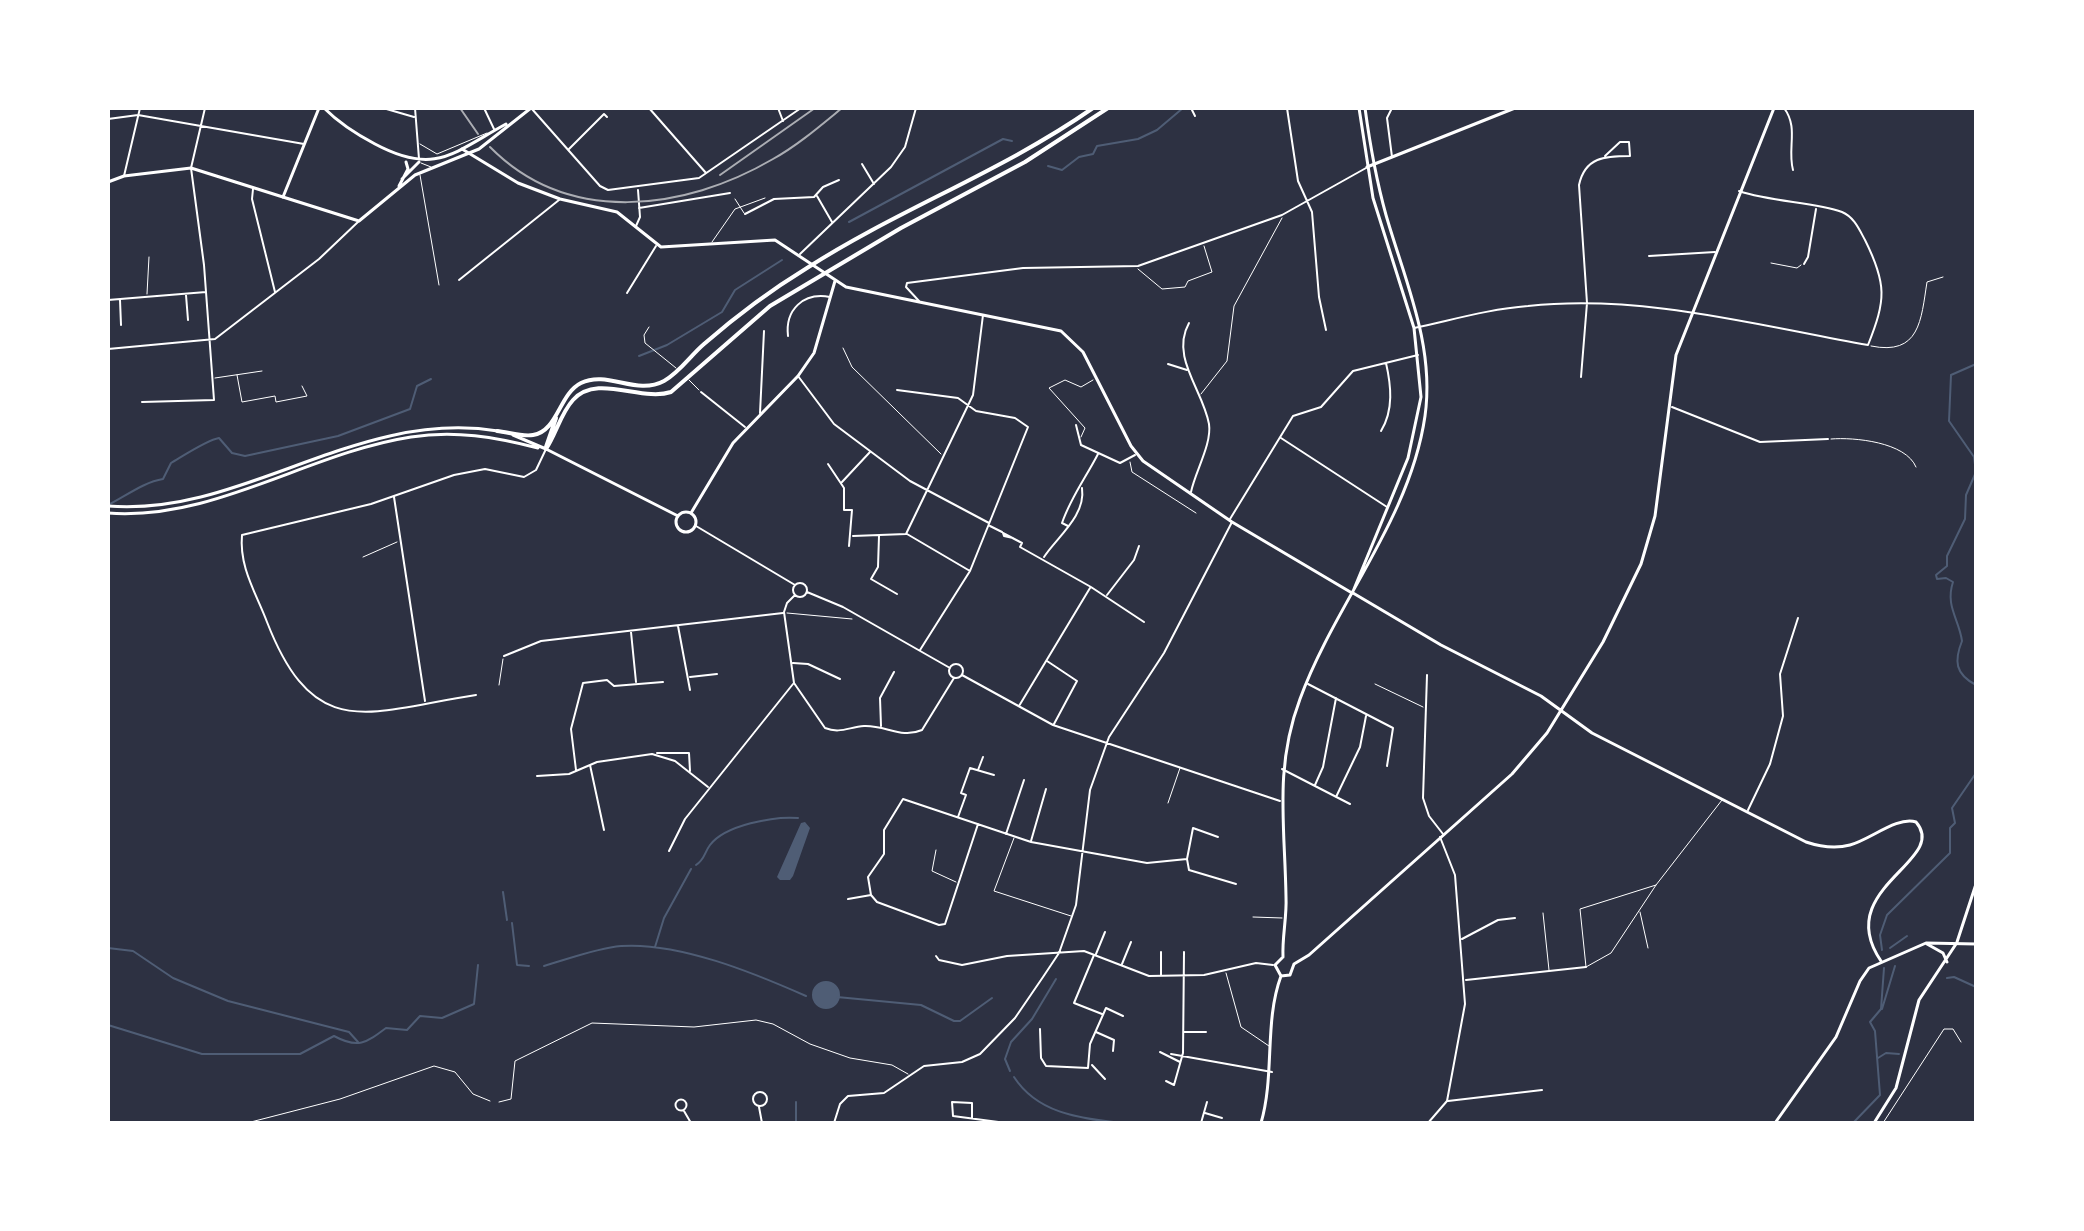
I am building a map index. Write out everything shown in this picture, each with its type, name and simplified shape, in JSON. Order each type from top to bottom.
[{"type":"highway","points":[[497,431],[537,434],[549,426],[568,393],[586,381],[603,379],[644,387],[658,383],[678,370],[721,331],[821,259],[1019,156],[1093,108]]},
{"type":"highway","points":[[546,449],[571,402],[583,392],[600,389],[662,395],[688,379],[770,306],[831,267],[1025,162],[1108,108]]},
{"type":"highway","points":[[546,449],[557,412]]},
{"type":"main road","points":[[283,198],[322,108],[348,129],[403,159],[419,162],[462,149],[494,133],[531,108]]},
{"type":"main road","points":[[1261,1123],[1272,1072],[1274,1006],[1281,976],[1275,965],[1283,957],[1285,918],[1280,801],[1282,769],[1291,724],[1306,683],[1394,510],[1419,444],[1426,399],[1420,327],[1372,164],[1362,108]]},
{"type":"main road","points":[[1353,593],[1414,437],[1421,397],[1414,328],[1367,167],[1362,108]]},
{"type":"main road","points":[[1367,167],[1473,128],[1515,108]]},
{"type":"main road","points":[[1281,976],[1292,973],[1294,964],[1309,955],[1512,774],[1561,711],[1603,642],[1641,564],[1658,504],[1672,407],[1675,359],[1774,108]]},
{"type":"main road","points":[[399,184],[424,170],[470,154],[494,133]]},
{"type":"main road","points":[[462,149],[511,179],[560,199],[615,211],[657,245],[672,249],[775,240],[835,281],[868,293],[1068,335],[1079,347],[1136,454],[1230,521],[1441,645],[1534,692],[1603,739],[1806,842],[1830,847],[1857,843],[1905,821],[1918,824],[1923,833],[1922,844],[1880,894],[1867,919],[1868,940],[1881,961]]},
{"type":"main road","points":[[399,184],[408,169],[403,159]]},
{"type":"main road","points":[[108,182],[124,176],[191,168],[359,221],[419,162]]},
{"type":"main road","points":[[108,506],[148,506],[196,497],[394,433],[454,426],[497,431],[546,449],[678,516],[691,513],[746,428],[798,376],[820,339],[835,281]]},
{"type":"main road","points":[[108,513],[149,513],[196,504],[374,445],[414,436],[470,434],[546,449]]},
{"type":"main road","points":[[678,516],[676,524],[681,531],[690,531],[696,526],[691,513]]},
{"type":"main road","points":[[1976,564],[1976,586]]},
{"type":"main road","points":[[1874,1123],[1896,1088],[1919,1000],[1947,962],[1957,942],[1976,884]]},
{"type":"main road","points":[[1926,943],[1943,953],[1947,962]]},
{"type":"main road","points":[[1775,1123],[1836,1037],[1862,977],[1881,961],[1926,943],[1976,944]]},
{"type":"main road","points":[[1283,957],[1294,964]]},
{"type":"street","points":[[124,176],[140,108]]},
{"type":"street","points":[[142,402],[214,400],[206,292],[191,168],[205,108]]},
{"type":"street","points":[[383,108],[416,117]]},
{"type":"street","points":[[415,108],[419,162]]},
{"type":"street","points":[[484,108],[494,133]]},
{"type":"street","points":[[531,108],[603,188],[638,188],[686,182],[707,175],[801,108]]},
{"type":"street","points":[[649,108],[707,175]]},
{"type":"street","points":[[653,113],[658,108]]},
{"type":"street","points":[[778,108],[783,121]]},
{"type":"street","points":[[799,255],[874,184],[905,147],[916,108]]},
{"type":"street","points":[[1191,108],[1195,116]]},
{"type":"street","points":[[1287,108],[1298,181],[1309,201],[1326,330]]},
{"type":"street","points":[[1392,108],[1387,122],[1392,157]]},
{"type":"street","points":[[1784,108],[1794,129],[1790,158],[1793,170]]},
{"type":"street","points":[[568,150],[604,114],[607,117]]},
{"type":"street","points":[[108,119],[138,115],[304,144]]},
{"type":"street","points":[[1581,377],[1587,303],[1579,185],[1586,168],[1620,142],[1629,142],[1630,156],[1605,156]]},
{"type":"street","points":[[862,164],[874,184]]},
{"type":"street","points":[[919,302],[906,287],[907,283],[1023,268],[1138,266],[1282,215],[1367,167]]},
{"type":"street","points":[[745,214],[774,199],[817,195],[823,187],[839,180]]},
{"type":"street","points":[[253,188],[252,199],[276,293]]},
{"type":"street","points":[[635,227],[639,208],[638,188]]},
{"type":"street","points":[[1414,328],[1518,307],[1587,303],[1694,311],[1868,345],[1883,304],[1880,272],[1852,219],[1841,212],[1739,191]]},
{"type":"street","points":[[639,208],[730,193]]},
{"type":"street","points":[[817,195],[833,223]]},
{"type":"street","points":[[459,280],[560,199]]},
{"type":"street","points":[[1804,264],[1808,257],[1816,208]]},
{"type":"street","points":[[108,349],[209,342],[276,293],[359,221]]},
{"type":"street","points":[[627,293],[657,245]]},
{"type":"street","points":[[1649,256],[1715,252]]},
{"type":"street","points":[[108,300],[206,292]]},
{"type":"street","points":[[186,294],[188,320]]},
{"type":"street","points":[[788,336],[788,317],[794,308],[813,296],[832,297]]},
{"type":"street","points":[[120,299],[121,325]]},
{"type":"street","points":[[906,534],[925,489],[969,405],[983,315]]},
{"type":"street","points":[[1189,323],[1181,344],[1188,371],[1201,394],[1209,431],[1190,493]]},
{"type":"street","points":[[760,413],[764,331]]},
{"type":"street","points":[[834,1123],[845,1098],[884,1093],[929,1064],[962,1062],[984,1051],[1015,1018],[1059,953],[1072,917],[1090,790],[1106,743],[1195,599],[1230,521],[1280,437],[1293,416],[1321,407],[1348,374],[1418,355]]},
{"type":"street","points":[[1381,431],[1388,414],[1390,392],[1385,362]]},
{"type":"street","points":[[1168,364],[1188,371]]},
{"type":"street","points":[[798,376],[827,419],[903,477],[990,524],[1004,536],[1022,543],[1020,547],[1091,587],[1144,622]]},
{"type":"street","points":[[897,390],[958,398],[976,411],[1025,421],[1028,429],[970,571],[920,650]]},
{"type":"street","points":[[701,392],[746,428]]},
{"type":"street","points":[[1672,407],[1760,442],[1828,439]]},
{"type":"street","points":[[1076,425],[1081,445],[1098,454],[1118,463],[1136,454]]},
{"type":"street","points":[[1280,437],[1388,507]]},
{"type":"street","points":[[476,695],[352,712],[325,704],[302,688],[276,645],[246,572],[242,538],[244,532],[349,510],[448,476],[480,470],[528,476],[538,467],[546,449]]},
{"type":"street","points":[[841,483],[870,451]]},
{"type":"street","points":[[1068,526],[1062,523],[1072,494],[1081,488],[1098,454]]},
{"type":"street","points":[[828,464],[841,483],[844,510],[852,510],[849,546]]},
{"type":"street","points":[[1043,560],[1083,501],[1081,488]]},
{"type":"street","points":[[394,496],[425,703]]},
{"type":"street","points":[[696,526],[795,585],[805,584],[807,592]]},
{"type":"street","points":[[852,536],[906,534],[970,571]]},
{"type":"street","points":[[879,536],[878,567],[871,579],[897,594]]},
{"type":"street","points":[[1106,597],[1134,560],[1139,546]]},
{"type":"street","points":[[795,585],[795,595],[784,612],[794,683],[825,728],[841,732],[860,726],[881,727],[906,735],[922,730],[954,678],[962,675]]},
{"type":"street","points":[[1018,707],[1091,587]]},
{"type":"street","points":[[807,592],[843,607],[920,650],[950,668],[954,678]]},
{"type":"street","points":[[795,595],[803,597],[807,592]]},
{"type":"street","points":[[504,656],[541,641],[784,612]]},
{"type":"street","points":[[1747,812],[1770,764],[1779,730],[1783,708],[1780,674],[1798,618]]},
{"type":"street","points":[[678,625],[690,690]]},
{"type":"street","points":[[631,632],[636,683]]},
{"type":"street","points":[[1046,660],[1075,677],[1076,684],[1053,725]]},
{"type":"street","points":[[793,663],[808,664],[840,679]]},
{"type":"street","points":[[950,668],[960,665],[962,675],[1053,725],[1280,801]]},
{"type":"street","points":[[881,727],[880,698],[894,672]]},
{"type":"street","points":[[689,677],[717,674]]},
{"type":"street","points":[[1427,675],[1423,798],[1429,816],[1442,836],[1455,875],[1465,980],[1464,1007],[1447,1101],[1428,1123]]},
{"type":"street","points":[[576,771],[571,729],[583,683],[607,680],[614,686],[663,682]]},
{"type":"street","points":[[669,851],[680,827],[709,788],[794,683]]},
{"type":"street","points":[[1306,683],[1393,728],[1387,766]]},
{"type":"street","points":[[1315,785],[1323,767],[1336,698]]},
{"type":"street","points":[[1336,797],[1360,747],[1367,714]]},
{"type":"street","points":[[537,776],[576,771],[590,764],[652,754],[689,753],[690,772]]},
{"type":"street","points":[[652,754],[667,757],[709,788]]},
{"type":"street","points":[[978,770],[983,757]]},
{"type":"street","points":[[590,764],[604,830]]},
{"type":"street","points":[[958,818],[966,795],[961,793],[970,768],[994,775]]},
{"type":"street","points":[[1282,769],[1350,804]]},
{"type":"street","points":[[1005,835],[1024,780]]},
{"type":"street","points":[[1031,842],[1046,789]]},
{"type":"street","points":[[978,824],[947,921],[942,926],[877,902],[871,895],[868,877],[884,854],[884,830],[903,799],[978,824],[1014,838],[1083,853],[1147,863],[1187,859]]},
{"type":"street","points":[[1218,837],[1193,828],[1187,859],[1189,870],[1236,884]]},
{"type":"street","points":[[848,899],[871,895]]},
{"type":"street","points":[[1462,939],[1498,920],[1515,918]]},
{"type":"street","points":[[1102,1015],[1074,1003],[1105,932]]},
{"type":"street","points":[[1121,965],[1131,942]]},
{"type":"street","points":[[1161,952],[1161,976]]},
{"type":"street","points":[[1166,1081],[1174,1085],[1182,1058],[1184,952]]},
{"type":"street","points":[[936,956],[939,960],[962,965],[1007,956],[1095,954],[1149,976],[1226,971],[1256,963],[1275,965]]},
{"type":"street","points":[[1465,980],[1586,967]]},
{"type":"street","points":[[1105,1079],[1091,1064],[1090,1044],[1106,1008],[1123,1016]]},
{"type":"street","points":[[1040,1029],[1041,1058],[1046,1066],[1088,1068],[1091,1064]]},
{"type":"street","points":[[1095,1032],[1114,1040],[1113,1051]]},
{"type":"street","points":[[1183,1032],[1206,1032]]},
{"type":"street","points":[[1160,1052],[1181,1063]]},
{"type":"street","points":[[1171,1054],[1272,1072]]},
{"type":"street","points":[[1447,1101],[1542,1090]]},
{"type":"street","points":[[972,1118],[972,1103],[952,1102],[952,1116],[1006,1123]]},
{"type":"street","points":[[1201,1123],[1207,1102]]},
{"type":"street","points":[[759,1106],[762,1123]]},
{"type":"street","points":[[684,1110],[691,1123]]},
{"type":"street","points":[[1204,1112],[1222,1118]]},
{"type":"lane","points":[[419,142],[433,154],[494,133]]},
{"type":"lane","points":[[454,148],[462,149]]},
{"type":"lane","points":[[419,162],[434,167]]},
{"type":"lane","points":[[419,173],[429,210],[439,285]]},
{"type":"lane","points":[[711,244],[730,214],[765,198]]},
{"type":"lane","points":[[735,199],[745,214]]},
{"type":"lane","points":[[1201,394],[1228,358],[1230,322],[1236,303],[1282,215]]},
{"type":"lane","points":[[1138,266],[1141,273],[1162,289],[1185,287],[1188,281],[1212,272],[1203,244]]},
{"type":"lane","points":[[147,297],[149,257]]},
{"type":"lane","points":[[1771,263],[1797,268],[1804,264]]},
{"type":"lane","points":[[1868,345],[1893,350],[1909,341],[1923,315],[1927,282],[1943,277]]},
{"type":"lane","points":[[649,327],[643,337],[649,348],[701,392]]},
{"type":"lane","points":[[843,348],[848,360],[943,455]]},
{"type":"lane","points":[[212,379],[262,371]]},
{"type":"lane","points":[[237,375],[242,402],[275,396],[276,402],[307,396],[302,386]]},
{"type":"lane","points":[[1079,439],[1085,428],[1049,388],[1065,380],[1081,387],[1096,378]]},
{"type":"lane","points":[[1828,439],[1852,437],[1897,450],[1912,458],[1916,467]]},
{"type":"lane","points":[[1129,459],[1132,472],[1196,513]]},
{"type":"lane","points":[[363,557],[401,541]]},
{"type":"lane","points":[[784,612],[852,619]]},
{"type":"lane","points":[[499,685],[504,656]]},
{"type":"lane","points":[[1375,684],[1426,709]]},
{"type":"lane","points":[[1168,803],[1180,767]]},
{"type":"lane","points":[[1656,885],[1580,909],[1586,967],[1611,953],[1656,885],[1723,799]]},
{"type":"lane","points":[[1014,838],[994,891],[1072,917]]},
{"type":"lane","points":[[936,850],[932,871],[960,883]]},
{"type":"lane","points":[[1640,912],[1648,948]]},
{"type":"lane","points":[[1543,913],[1549,970]]},
{"type":"lane","points":[[1253,917],[1285,918]]},
{"type":"lane","points":[[1226,971],[1241,1027],[1272,1048]]},
{"type":"lane","points":[[499,1102],[511,1099],[515,1061],[592,1023],[694,1027],[756,1020],[773,1024],[800,1039],[850,1058],[892,1065],[910,1076]]},
{"type":"lane","points":[[1883,1123],[1944,1029],[1953,1029],[1961,1042]]},
{"type":"lane","points":[[247,1123],[340,1099],[434,1066],[451,1070],[477,1098],[490,1101]]},
{"type":"water","points":[[805,822],[810,828],[793,876],[790,880],[780,880],[777,877],[801,823]]},
{"type":"water","points":[[826,981],[836,985],[840,995],[836,1005],[826,1009],[816,1005],[812,995],[816,985]]},
{"type":"waterway","points":[[1048,166],[1062,170],[1079,157],[1093,154],[1097,146],[1138,139],[1157,130],[1183,108]]},
{"type":"waterway","points":[[849,222],[1003,139],[1012,141]]},
{"type":"waterway","points":[[639,356],[667,345],[722,312],[735,290],[782,260]]},
{"type":"waterway","points":[[1976,364],[1951,375],[1949,421],[1974,457],[1976,472],[1966,495],[1965,519],[1947,556],[1947,566],[1936,575],[1937,579],[1946,578],[1953,582],[1952,605],[1962,641],[1958,666],[1960,672],[1976,685]]},
{"type":"waterway","points":[[108,505],[142,486],[163,479],[171,463],[214,439],[219,438],[232,453],[245,456],[338,436],[410,409],[417,386],[431,379]]},
{"type":"waterway","points":[[1882,950],[1880,935],[1887,915],[1950,853],[1950,828],[1955,823],[1952,808],[1976,773]]},
{"type":"waterway","points":[[696,865],[710,845],[727,832],[764,820],[798,818]]},
{"type":"waterway","points":[[655,947],[664,918],[691,869]]},
{"type":"waterway","points":[[503,892],[507,920]]},
{"type":"waterway","points":[[512,923],[517,965],[529,966]]},
{"type":"waterway","points":[[1890,948],[1907,936]]},
{"type":"waterway","points":[[544,966],[602,949],[643,946],[716,961],[806,996]]},
{"type":"waterway","points":[[108,948],[133,951],[173,978],[228,1001],[349,1032],[358,1042]]},
{"type":"waterway","points":[[108,1025],[202,1054],[300,1054],[334,1036],[349,1042],[362,1042],[386,1028],[407,1030],[420,1016],[442,1018],[474,1004],[478,965]]},
{"type":"waterway","points":[[1882,1009],[1895,966]]},
{"type":"waterway","points":[[1853,1123],[1880,1095],[1875,1031],[1870,1022],[1881,1009],[1884,968]]},
{"type":"waterway","points":[[1947,978],[1954,977],[1976,987]]},
{"type":"waterway","points":[[1010,1071],[1005,1059],[1011,1042],[1032,1019],[1056,979]]},
{"type":"waterway","points":[[837,997],[921,1005],[954,1021],[960,1021],[992,998]]},
{"type":"waterway","points":[[1878,1058],[1886,1053],[1899,1054]]},
{"type":"waterway","points":[[1014,1077],[1035,1099],[1061,1112],[1121,1123]]},
{"type":"waterway","points":[[796,1102],[796,1123]]},
{"type":"railway","points":[[460,108],[478,134]]},
{"type":"railway","points":[[720,175],[815,108]]},
{"type":"railway","points":[[490,147],[521,172],[555,190],[590,199],[627,202],[665,199],[738,177],[773,159],[842,108]]}]
